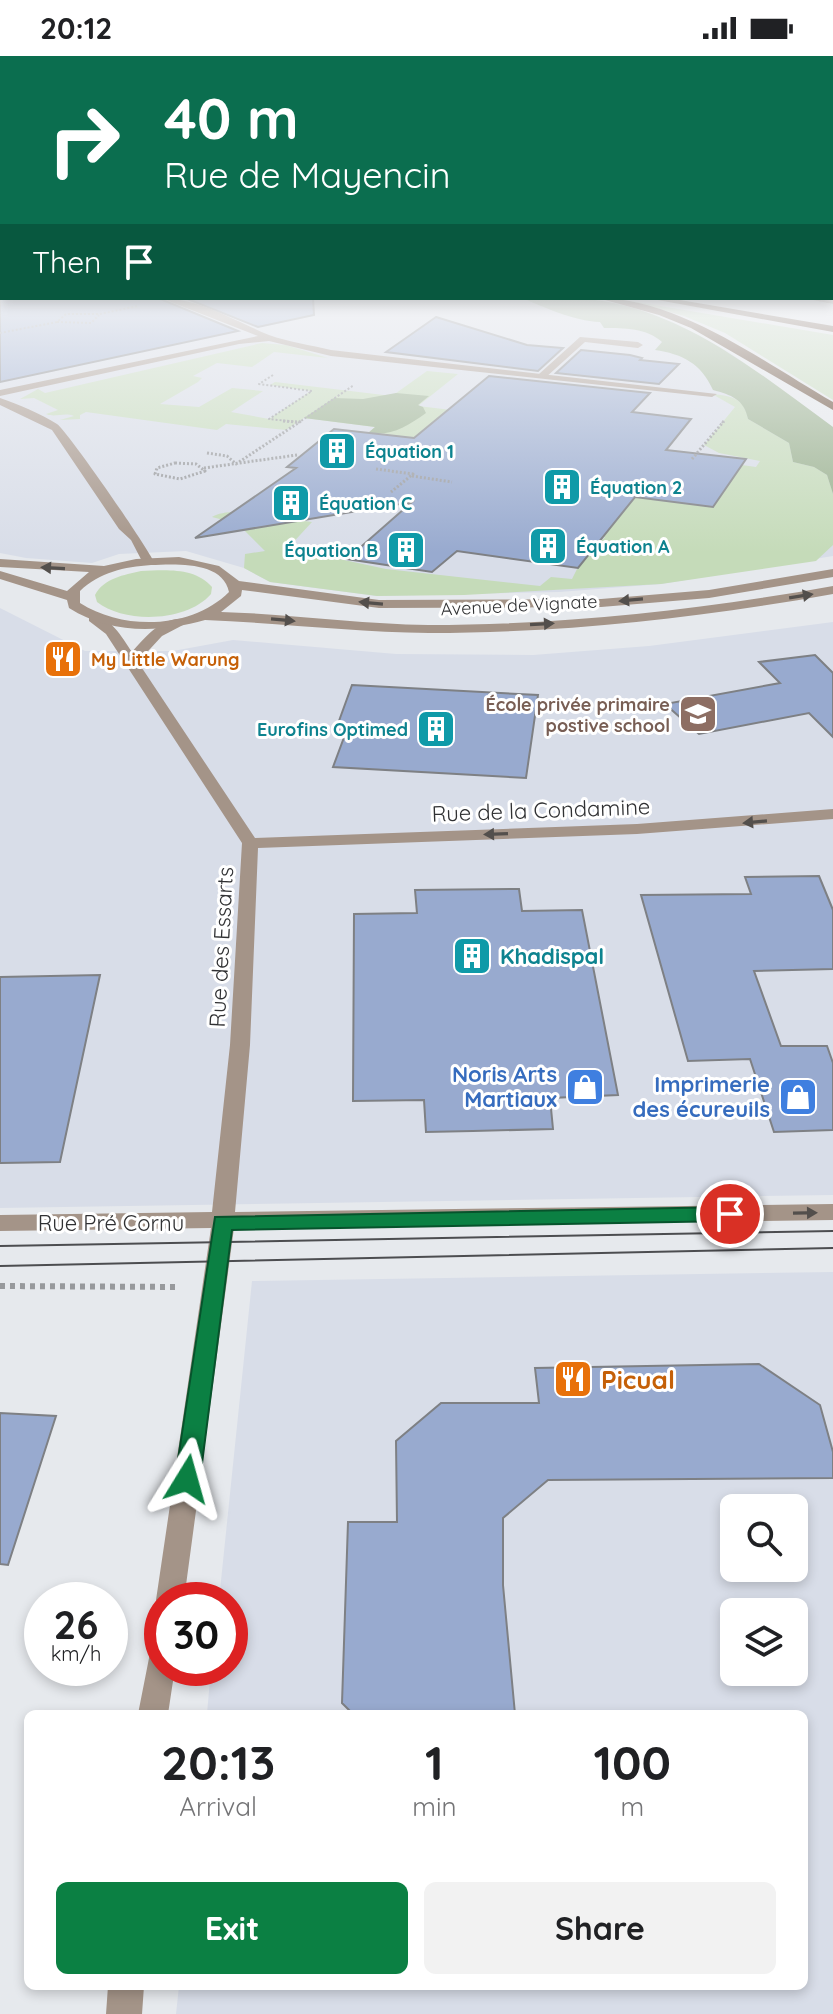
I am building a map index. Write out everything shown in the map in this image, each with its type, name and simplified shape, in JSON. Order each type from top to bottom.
[{"type":"highway","points":[[769,370],[829,406]]},
{"type":"street","points":[[0,393],[104,370]]},
{"type":"street","points":[[488,370],[712,394]]},
{"type":"street","points":[[542,376],[548,370]]},
{"type":"street","points":[[0,401],[56,428],[123,526],[136,538],[148,562]]},
{"type":"street","points":[[0,563],[106,569],[148,562],[206,566],[226,574],[236,585],[231,601],[205,616],[178,622],[133,625],[94,618]]},
{"type":"street","points":[[0,575],[71,597],[80,582],[106,569]]},
{"type":"street","name":"Avenue de Vignate","points":[[236,585],[379,604],[601,603],[709,594],[833,573]]},
{"type":"street","name":"Avenue de Vignate","points":[[205,616],[368,627],[468,627],[680,614],[833,590]]},
{"type":"street","name":"Rue des Essarts","points":[[71,597],[81,612],[111,631],[250,843],[240,1045],[223,1223],[173,1582]]},
{"type":"street","points":[[131,661],[157,633],[178,622]]},
{"type":"street","name":"Rue de la Condamine","points":[[250,843],[637,829],[833,814]]},
{"type":"street","name":"Rue Pré Cornu","points":[[0,1223],[223,1223],[833,1212]]},
{"type":"street","points":[[154,1710],[157,1686]]},
{"type":"street","points":[[124,2014],[126,1990]]},
{"type":"path","points":[[273,375],[259,384],[312,391],[269,419],[298,422]]},
{"type":"path","points":[[236,464],[354,385]]},
{"type":"path","points":[[692,459],[735,407],[712,394]]},
{"type":"path","points":[[207,453],[227,456],[236,464]]},
{"type":"path","points":[[204,468],[205,471],[197,476],[181,479],[155,474],[157,468],[175,463],[190,463],[204,468],[297,455]]},
{"type":"path","points":[[376,469],[413,474],[411,476]]},
{"type":"path","points":[[391,492],[411,476],[452,482]]},
{"type":"path","points":[[0,1286],[166,1286],[214,1290]]},
{"type":"shaded area","points":[[0,370],[754,370],[833,427],[833,556],[661,584],[559,592],[377,596],[270,582],[244,568],[186,551],[119,554],[92,563],[0,553]]},
{"type":"shaded area","points":[[0,608],[85,651],[173,651],[233,640],[396,654],[533,655],[649,646],[833,622],[833,1195],[0,1208]]},
{"type":"shaded area","points":[[833,1272],[833,2014],[176,2014],[179,1990],[808,1990],[808,1710],[207,1710],[209,1686],[248,1686],[248,1582],[221,1582],[252,1281]]},
{"type":"green space","points":[[143,370],[203,370],[193,376],[202,378],[198,382],[160,404],[199,407],[232,388],[263,391],[231,412],[269,419],[311,391],[270,385],[275,382],[392,396],[427,371],[458,374],[418,406],[519,418],[511,424],[441,416],[413,438],[368,433],[375,427],[304,418],[286,430],[226,424],[217,430],[86,412],[80,415],[80,419],[60,420],[74,416],[49,415],[46,414],[58,410],[34,398],[20,399],[38,389],[45,393]]},
{"type":"green space","points":[[700,370],[756,370],[833,427],[833,494],[827,475],[814,467],[793,462],[789,443],[748,419],[740,402],[713,390]]},
{"type":"green space","points":[[785,370],[833,370],[833,400]]},
{"type":"green space","points":[[396,393],[429,396],[418,405],[426,413],[392,432],[368,433],[375,427],[304,418],[334,398],[363,399]]},
{"type":"green space","points":[[712,394],[736,399],[744,407],[748,419],[789,443],[793,462],[814,467],[827,475],[833,494],[833,545],[816,561],[661,584],[464,595],[377,596],[270,582],[244,568],[245,554],[265,551],[244,530],[279,524],[235,523],[212,517],[221,513],[246,512],[312,522],[288,548],[386,569],[540,586],[551,577],[572,579],[579,565],[605,537],[598,536],[584,491],[713,507],[742,465],[756,467],[760,461],[719,453],[704,445],[735,407]]},
{"type":"green space","points":[[141,571],[188,573],[212,587],[211,594],[187,610],[156,617],[123,614],[97,602],[95,595],[104,585],[115,578]]},
{"type":"building","points":[[0,370],[54,370],[0,382]]},
{"type":"building","points":[[559,370],[673,370],[659,384],[556,373]]},
{"type":"building","points":[[489,376],[650,393],[632,412],[691,419],[666,450],[746,459],[713,507],[635,497],[578,568],[457,551],[432,572],[347,559],[412,502],[195,538],[296,468],[287,467],[334,429],[414,438]]},
{"type":"building","points":[[815,655],[833,673],[833,737],[809,713],[699,734],[665,704],[780,683],[759,662]]},
{"type":"building","name":"Eurofins Optimed","points":[[352,685],[538,695],[526,778],[333,767],[346,732],[335,732]]},
{"type":"building","points":[[819,876],[833,910],[833,969],[754,971],[781,1046],[827,1046],[833,1063],[833,1130],[774,1132],[750,1059],[688,1061],[641,895],[751,894],[745,877]]},
{"type":"building","points":[[519,889],[522,911],[582,910],[618,1095],[550,1098],[553,1129],[473,1131],[426,1132],[424,1100],[353,1101],[354,914],[417,913],[415,890]]},
{"type":"building","points":[[100,975],[60,1162],[0,1163],[0,977]]},
{"type":"building","points":[[759,1364],[820,1405],[833,1452],[833,1478],[548,1480],[503,1518],[503,1585],[515,1710],[349,1710],[342,1703],[348,1522],[397,1522],[396,1441],[441,1403],[539,1403],[535,1368]]},
{"type":"building","points":[[0,1413],[56,1416],[8,1565],[0,1564]]},
{"type":"tram line","points":[[0,1246],[833,1231]]},
{"type":"tram line","points":[[0,1266],[833,1248]]},
{"type":"place","name":"Équation 1","points":[[337,451]]},
{"type":"place","name":"Équation 2","points":[[562,487]]},
{"type":"place","name":"Équation C","points":[[291,503]]},
{"type":"place","name":"Équation A","points":[[548,546]]},
{"type":"place","name":"Équation B","points":[[406,550]]},
{"type":"place","name":"My Little Warung","points":[[63,659]]},
{"type":"place","name":"École privée primaire postive school","points":[[698,714]]},
{"type":"place","name":"Eurofins Optimed","points":[[436,729]]},
{"type":"place","name":"Khadispal","points":[[472,956]]},
{"type":"place","name":"Noris Arts Martiaux","points":[[585,1087]]},
{"type":"place","name":"Imprimerie des écureuils","points":[[798,1097]]},
{"type":"place","name":"Picual","points":[[573,1379]]},
{"type":"route","points":[[187,1479],[223,1223],[730,1214]]}]
